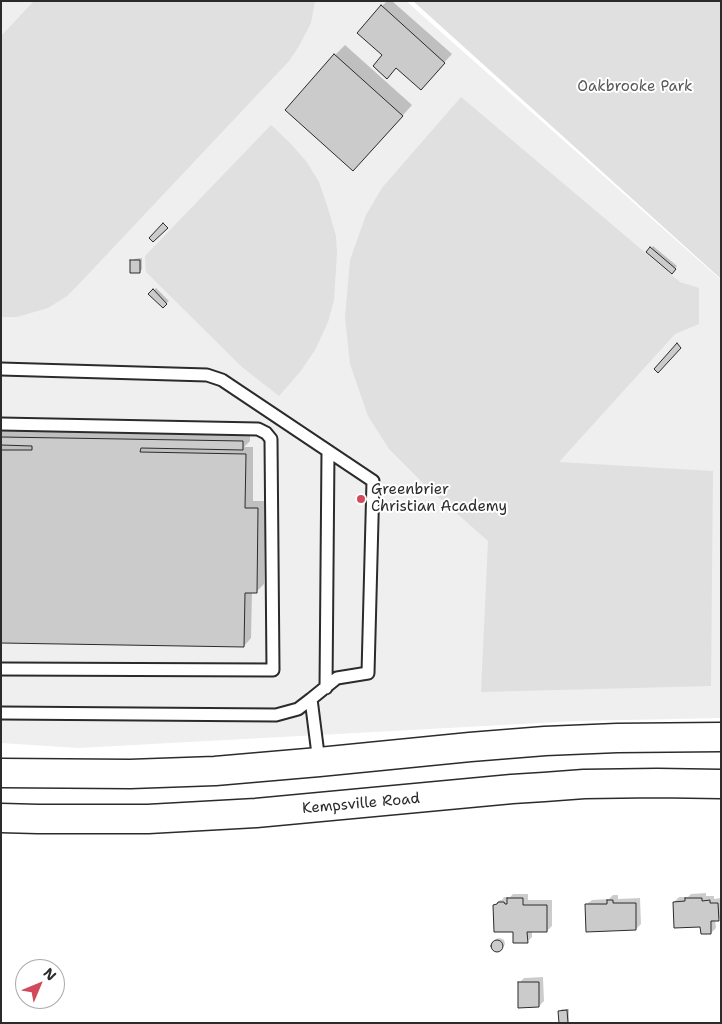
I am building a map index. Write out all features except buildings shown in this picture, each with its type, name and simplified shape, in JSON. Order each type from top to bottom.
[{"type":"main road","points":[[1,773],[72,774],[215,771],[545,741],[721,737]]},
{"type":"main road","name":"Kempsville Road","points":[[1,818],[148,819],[256,813],[554,786],[656,783],[721,784]]},
{"type":"lane","points":[[1,369],[207,376],[222,380],[373,481],[368,673],[337,678],[298,709],[276,715],[1,713]]},
{"type":"lane","points":[[1,424],[258,429],[266,433],[271,439],[273,670],[1,669]]},
{"type":"lane","points":[[326,688],[328,451]]},
{"type":"lane","points":[[311,699],[319,762]]},
{"type":"shaded area","name":"Greenbrier Christian Academy","points":[[1,1],[406,1],[721,280],[721,718],[578,721],[78,748],[1,743]]},
{"type":"green space","points":[[34,1],[315,1],[311,23],[289,61],[78,285],[67,296],[48,308],[17,317],[1,317],[1,36]]},
{"type":"green space","name":"Oakbrooke Park","points":[[413,1],[721,1],[721,279]]},
{"type":"green space","points":[[461,97],[680,282],[699,288],[699,324],[675,334],[559,462],[713,471],[711,686],[481,692],[488,541],[428,488],[389,449],[368,416],[350,364],[345,317],[350,260],[366,215],[382,188]]},
{"type":"green space","points":[[271,125],[306,161],[319,182],[336,236],[337,253],[334,300],[328,322],[315,350],[300,372],[279,396],[242,367],[146,272],[145,256]]},
{"type":"place","name":"Greenbrier Christian Academy","points":[[361,499]]}]
